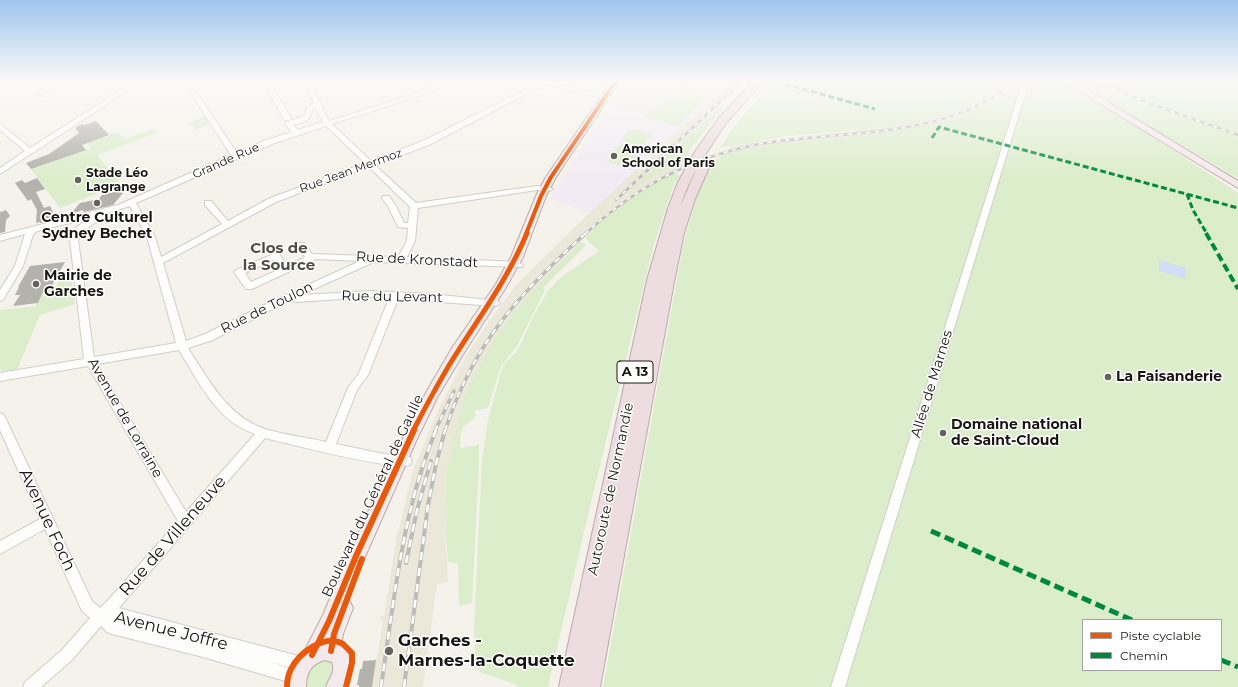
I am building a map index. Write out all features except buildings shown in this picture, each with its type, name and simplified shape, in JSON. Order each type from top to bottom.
[{"type":"highway","name":"Autoroute de Normandie","points":[[570,687],[654,280],[666,231],[678,197],[691,169],[705,145],[729,113]]},
{"type":"highway","name":"Autoroute de Normandie","points":[[589,687],[667,282],[678,233],[689,199],[707,159],[729,125],[739,113]]},
{"type":"main road","name":"Boulevard du Général de Gaulle","points":[[302,671],[329,621],[356,556],[435,400],[457,360],[516,264],[557,167],[596,113]]},
{"type":"main road","points":[[1122,113],[1238,185]]},
{"type":"main road","name":"Boulevard du Général de Gaulle","points":[[331,651],[336,628],[361,561],[403,461]]},
{"type":"main road","points":[[302,671],[322,651],[331,651],[339,657],[343,668],[342,675],[335,687]]},
{"type":"street","points":[[0,172],[90,113]]},
{"type":"street","points":[[207,113],[235,156]]},
{"type":"street","points":[[284,113],[287,118]]},
{"type":"street","points":[[296,133],[289,124],[308,117],[310,113]]},
{"type":"street","points":[[322,113],[327,123],[414,206]]},
{"type":"street","name":"Grande Rue","points":[[0,238],[132,203],[235,156],[296,133],[359,113]]},
{"type":"street","name":"Rue Jean Mermoz","points":[[158,262],[273,200],[426,143],[487,113]]},
{"type":"street","name":"Allée de Marnes","points":[[838,687],[1016,113]]},
{"type":"street","points":[[0,126],[30,151]]},
{"type":"street","points":[[0,137],[11,134]]},
{"type":"street","points":[[414,206],[537,188],[547,189]]},
{"type":"street","points":[[386,198],[392,206],[402,226],[412,226]]},
{"type":"street","points":[[132,203],[151,237],[182,346],[204,382],[227,411],[242,423],[263,433],[384,459],[403,461]]},
{"type":"street","points":[[208,203],[227,225]]},
{"type":"street","points":[[401,260],[411,241],[414,206]]},
{"type":"street","name":"Avenue de Lorraine","points":[[113,209],[82,227],[74,240],[89,357],[185,521]]},
{"type":"street","points":[[0,298],[19,266],[30,234],[34,230]]},
{"type":"street","points":[[286,270],[276,256],[239,272],[249,287],[286,270],[313,257],[301,245]]},
{"type":"street","name":"Rue de Kronstadt","points":[[313,257],[516,264]]},
{"type":"street","name":"Rue de Toulon","points":[[0,377],[182,346],[209,337],[374,258]]},
{"type":"street","name":"Rue du Levant","points":[[290,297],[296,299],[352,295],[395,295],[493,303]]},
{"type":"street","points":[[329,447],[353,388],[363,375],[395,295]]},
{"type":"street","name":"Avenue Foch","points":[[0,418],[87,606],[93,612],[101,616]]},
{"type":"street","name":"Rue de Villeneuve","points":[[30,687],[67,655],[101,616],[115,604],[185,521],[263,433]]},
{"type":"street","points":[[0,548],[48,521]]},
{"type":"street","name":"Avenue Joffre","points":[[101,616],[112,627],[203,650],[302,671]]},
{"type":"shaded area","name":"American School of Paris","points":[[605,113],[697,113],[589,213],[551,199]]},
{"type":"shaded area","points":[[697,113],[712,113],[622,198],[655,175],[685,162],[683,169],[640,192],[601,222],[540,282],[507,320],[465,394],[446,472],[445,518],[448,582],[437,584],[423,687],[372,687],[375,660],[377,657],[383,621],[380,619],[380,616],[384,616],[396,540],[413,470],[439,408],[466,356],[516,285],[589,213]]},
{"type":"shaded area","points":[[946,113],[967,113],[934,123],[891,131],[728,153],[730,146],[744,143],[875,128],[932,118]]},
{"type":"green space","points":[[648,113],[690,113],[676,127],[645,116]]},
{"type":"green space","points":[[713,113],[719,113],[690,149],[685,162],[655,175],[622,198]]},
{"type":"green space","points":[[745,113],[947,113],[886,127],[807,134],[720,148]]},
{"type":"green space","name":"Domaine national de Saint-Cloud","points":[[967,113],[1113,113],[1155,138],[1238,193],[1238,687],[603,687],[683,246],[696,199],[714,160],[722,155],[755,148],[794,142],[880,133],[922,126]]},
{"type":"green space","points":[[1126,113],[1238,113],[1238,178]]},
{"type":"green space","points":[[205,116],[210,124],[195,130],[188,123]]},
{"type":"green space","name":"Stade Léo Lagrange","points":[[153,129],[157,133],[97,155],[121,184],[60,208],[31,169],[91,148],[87,143],[118,132],[125,139]]},
{"type":"green space","points":[[633,129],[652,135],[640,147],[621,140],[629,130]]},
{"type":"green space","points":[[622,144],[644,153],[626,168],[607,161],[615,154],[612,152]]},
{"type":"green space","points":[[673,173],[680,175],[668,201],[653,248],[548,687],[516,687],[517,685],[480,672],[476,665],[474,631],[482,460],[488,420],[503,365],[518,350],[533,317],[548,291],[560,278],[599,251],[585,238],[615,210]]},
{"type":"green space","points":[[581,242],[586,245],[543,288],[545,290],[517,346],[501,366],[488,408],[474,411],[476,415],[475,417],[471,422],[464,426],[462,430],[460,440],[461,448],[479,445],[479,464],[472,603],[459,606],[458,564],[448,562],[445,518],[446,472],[465,394],[489,349],[507,320],[540,282]]},
{"type":"green space","points":[[71,273],[75,304],[40,315],[16,372],[2,374],[2,370],[0,369],[0,310],[36,306],[42,294],[53,292],[62,276]]},
{"type":"green space","points":[[326,656],[337,665],[330,687],[303,687],[304,669]]},
{"type":"water","points":[[1159,260],[1186,268],[1186,279],[1159,271]]},
{"type":"railway","points":[[616,200],[708,113]]},
{"type":"railway","points":[[585,234],[643,189],[684,167],[706,158],[754,145],[784,140],[876,132],[906,127],[936,121],[958,113]]},
{"type":"railway","points":[[1177,113],[1238,135]]},
{"type":"railway","points":[[445,431],[456,400],[469,372],[484,346],[501,322],[519,299],[540,277],[586,233]]},
{"type":"railway","points":[[435,431],[454,391]]},
{"type":"railway","points":[[381,687],[395,590],[407,525],[424,461],[436,430]]},
{"type":"railway","points":[[404,687],[428,505],[436,464],[445,430]]},
{"type":"railway","points":[[406,563],[417,510],[431,461]]},
{"type":"marked path","points":[[932,138],[939,127],[1238,208]]},
{"type":"marked path","points":[[1187,194],[1193,210],[1238,289]]},
{"type":"marked path","points":[[931,531],[1130,619]]},
{"type":"marked path","points":[[1222,660],[1238,667]]},
{"type":"cycle path","points":[[312,655],[329,621],[356,556],[409,440],[433,393],[457,352],[501,286],[517,257],[541,196],[551,177],[594,113]]},
{"type":"cycle path","points":[[331,651],[334,634],[362,559]]},
{"type":"cycle path","points":[[287,687],[291,668],[296,660],[312,647],[321,643],[330,642],[342,644],[352,653],[352,663],[346,687]]},
{"type":"place","name":"American School of Paris","points":[[614,156]]},
{"type":"place","name":"Stade Léo Lagrange","points":[[78,180]]},
{"type":"place","name":"Centre Culturel Sydney Bechet","points":[[97,203]]},
{"type":"place","name":"Mairie de Garches","points":[[36,284]]},
{"type":"place","name":"La Faisanderie","points":[[1108,377]]},
{"type":"place","name":"Domaine national de Saint-Cloud","points":[[943,433]]},
{"type":"place","name":"Garches - Marnes-la-Coquette","points":[[389,651]]},
{"type":"district","name":"Clos de la Source","points":[[279,258]]}]
